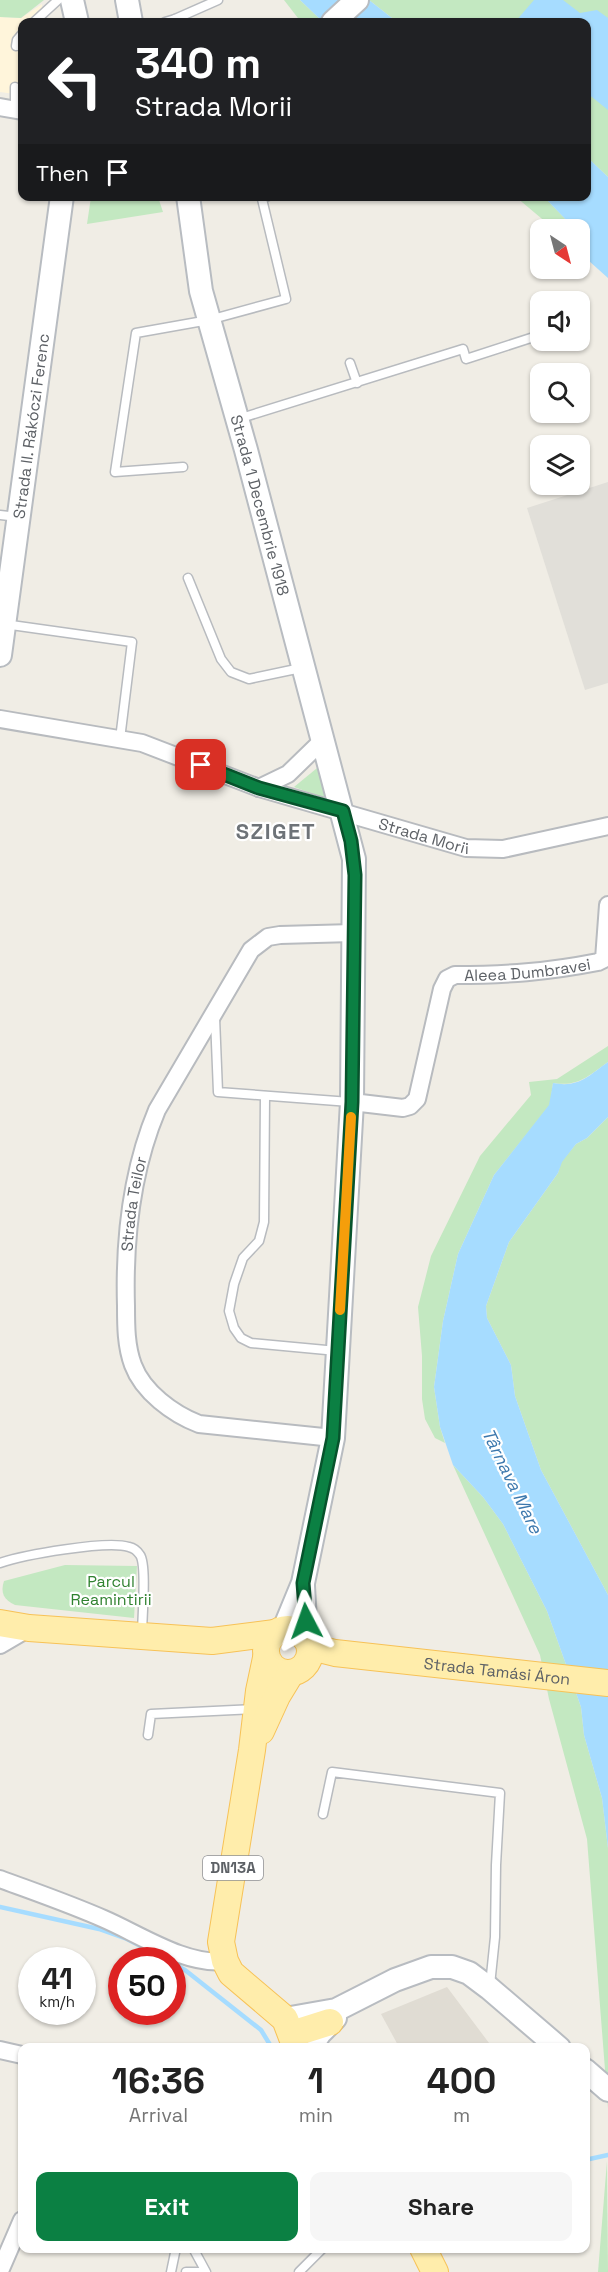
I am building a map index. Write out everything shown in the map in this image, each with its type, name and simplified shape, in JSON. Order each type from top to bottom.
[{"type":"main road","points":[[72,0],[76,18]]},
{"type":"main road","points":[[127,0],[131,18]]},
{"type":"main road","points":[[337,18],[357,0]]},
{"type":"main road","name":"Strada II. Rákóczi Ferenc","points":[[0,655],[4,624],[9,516],[47,314],[61,201]]},
{"type":"main road","name":"Strada 1 Decembrie 1918","points":[[189,201],[201,291],[322,741],[343,811],[354,859],[352,1102],[333,1438],[303,1583],[306,1621],[283,1641]]},
{"type":"main road","name":"Strada Tamási Áron","points":[[0,1623],[29,1628],[212,1641],[223,1647],[283,1641],[326,1652],[386,1660],[608,1683]]},
{"type":"main road","points":[[283,1641],[276,1670],[296,1672]]},
{"type":"main road","name":"DN13A","points":[[232,1971],[222,1936],[257,1709],[283,1641],[310,1647],[306,1664],[296,1672],[277,1696],[252,1750]]},
{"type":"main road","name":"Strada Tamási Áron","points":[[296,1672],[386,1660]]},
{"type":"main road","points":[[295,2037],[324,2013],[355,2002],[395,1980],[431,1967],[452,1967],[469,1973],[489,1988],[553,2043]]},
{"type":"main road","points":[[232,1971],[295,2037]]},
{"type":"main road","points":[[295,2037],[330,2022],[355,2002]]},
{"type":"main road","points":[[426,2253],[435,2272]]},
{"type":"street","name":"Strada Morii","points":[[0,719],[142,742],[259,788],[466,848],[503,849],[608,826]]},
{"type":"street","points":[[259,788],[288,774],[322,741]]},
{"type":"street","name":"Aleea Dumbravei","points":[[352,1102],[402,1108],[410,1106],[417,1099],[442,989],[447,979],[455,975],[510,975],[548,971],[604,959],[608,905]]},
{"type":"street","name":"Strada Teilor","points":[[333,1438],[199,1424],[181,1417],[163,1404],[152,1394],[133,1365],[127,1340],[125,1271],[135,1178],[148,1131],[157,1110],[251,950],[268,937],[280,934],[353,933]]},
{"type":"street","points":[[0,1645],[29,1628]]},
{"type":"street","points":[[0,1879],[104,1918],[185,1955],[232,1971]]},
{"type":"street","points":[[0,2050],[18,2054]]},
{"type":"street","points":[[0,2271],[18,2229]]},
{"type":"lane","points":[[38,18],[58,0]]},
{"type":"lane","points":[[182,18],[218,0]]},
{"type":"lane","points":[[16,46],[18,38]]},
{"type":"lane","points":[[12,109],[15,87]]},
{"type":"lane","points":[[183,467],[115,472],[135,333],[209,320],[286,298],[262,201]]},
{"type":"lane","points":[[237,419],[464,349],[466,359],[530,338]]},
{"type":"lane","points":[[350,363],[357,383]]},
{"type":"lane","points":[[188,578],[221,659],[231,672],[249,679],[303,667]]},
{"type":"lane","points":[[4,624],[132,642],[120,739]]},
{"type":"lane","points":[[215,1012],[218,1092],[352,1102]]},
{"type":"lane","points":[[265,1096],[264,1222],[259,1240],[243,1258],[234,1284],[229,1311],[234,1328],[241,1338],[251,1343],[338,1352]]},
{"type":"lane","points":[[0,1563],[48,1552],[86,1548],[127,1546],[135,1550],[144,1562],[142,1636]]},
{"type":"lane","points":[[148,1735],[152,1714],[257,1709]]},
{"type":"lane","points":[[323,1814],[332,1772],[500,1793],[495,1937],[489,1988]]},
{"type":"lane","points":[[171,2272],[175,2253]]},
{"type":"lane","points":[[196,2253],[206,2272]]},
{"type":"lane","points":[[300,2272],[318,2253]]},
{"type":"lane","points":[[186,2272],[201,2272]]},
{"type":"shaded area","points":[[42,4],[41,18],[21,18]]},
{"type":"shaded area","points":[[0,17],[21,18],[18,18],[18,94],[0,92]]},
{"type":"shaded area","points":[[608,482],[608,683],[585,690],[527,508],[568,495],[590,495],[590,488]]},
{"type":"shaded area","points":[[447,1987],[489,2043],[397,2043],[381,2014]]},
{"type":"green space","points":[[0,0],[44,0],[21,18],[0,17]]},
{"type":"green space","points":[[284,0],[300,0],[319,18],[298,18]]},
{"type":"green space","points":[[369,0],[608,0],[608,177],[591,161],[591,18],[392,18]]},
{"type":"green space","points":[[90,201],[159,201],[163,212],[87,224]]},
{"type":"green space","points":[[521,201],[548,201],[565,219],[542,219]]},
{"type":"green space","points":[[322,764],[330,800],[294,787]]},
{"type":"green space","points":[[608,1046],[608,1062],[589,1076],[577,1082],[553,1083],[550,1105],[494,1175],[458,1254],[443,1321],[434,1387],[440,1427],[445,1443],[435,1438],[425,1419],[422,1399],[422,1356],[418,1307],[431,1256],[480,1156],[531,1095],[529,1082],[557,1079]]},
{"type":"green space","points":[[608,1117],[608,1595],[541,1470],[515,1396],[511,1365],[487,1318],[486,1306],[509,1242],[558,1173],[561,1162],[576,1144],[587,1138]]},
{"type":"green space","points":[[453,1465],[483,1497],[503,1524],[547,1611],[581,1707],[584,1735],[602,1798],[608,1848],[608,2108],[587,1839],[549,1699],[540,1655]]},
{"type":"green space","name":"Parcul Reamintirii","points":[[65,1565],[137,1566],[134,1618],[15,1605],[4,1596],[2,1589],[4,1581]]},
{"type":"green space","points":[[607,2161],[608,2272],[598,2272]]},
{"type":"water","points":[[300,0],[369,0],[392,18],[319,18]]},
{"type":"water","points":[[534,0],[563,0],[580,13],[597,10],[608,18],[608,110],[591,96],[591,18],[518,18]]},
{"type":"water","points":[[591,161],[608,177],[608,278],[590,262],[590,219],[565,219],[548,201],[591,201]]},
{"type":"water","name":"Târnava Mare","points":[[608,1062],[608,1117],[587,1138],[576,1144],[509,1242],[486,1306],[487,1318],[511,1365],[515,1396],[541,1470],[608,1595],[608,1848],[602,1798],[584,1735],[581,1707],[547,1611],[503,1524],[483,1497],[453,1465],[440,1427],[434,1387],[443,1321],[458,1254],[494,1175],[549,1105],[553,1083],[570,1084],[583,1080]]},
{"type":"waterway","points":[[0,1907],[99,1929],[142,1947]]},
{"type":"waterway","points":[[186,1971],[261,2030],[269,2043]]},
{"type":"waterway","points":[[590,2159],[608,2155]]},
{"type":"slow traffic","points":[[340,1310],[351,1117]]},
{"type":"district","name":"SZIGET","points":[[276,831]]},
{"type":"route","points":[[201,765],[259,788],[343,811],[354,859],[352,1102],[333,1438],[303,1583],[306,1621]]}]
